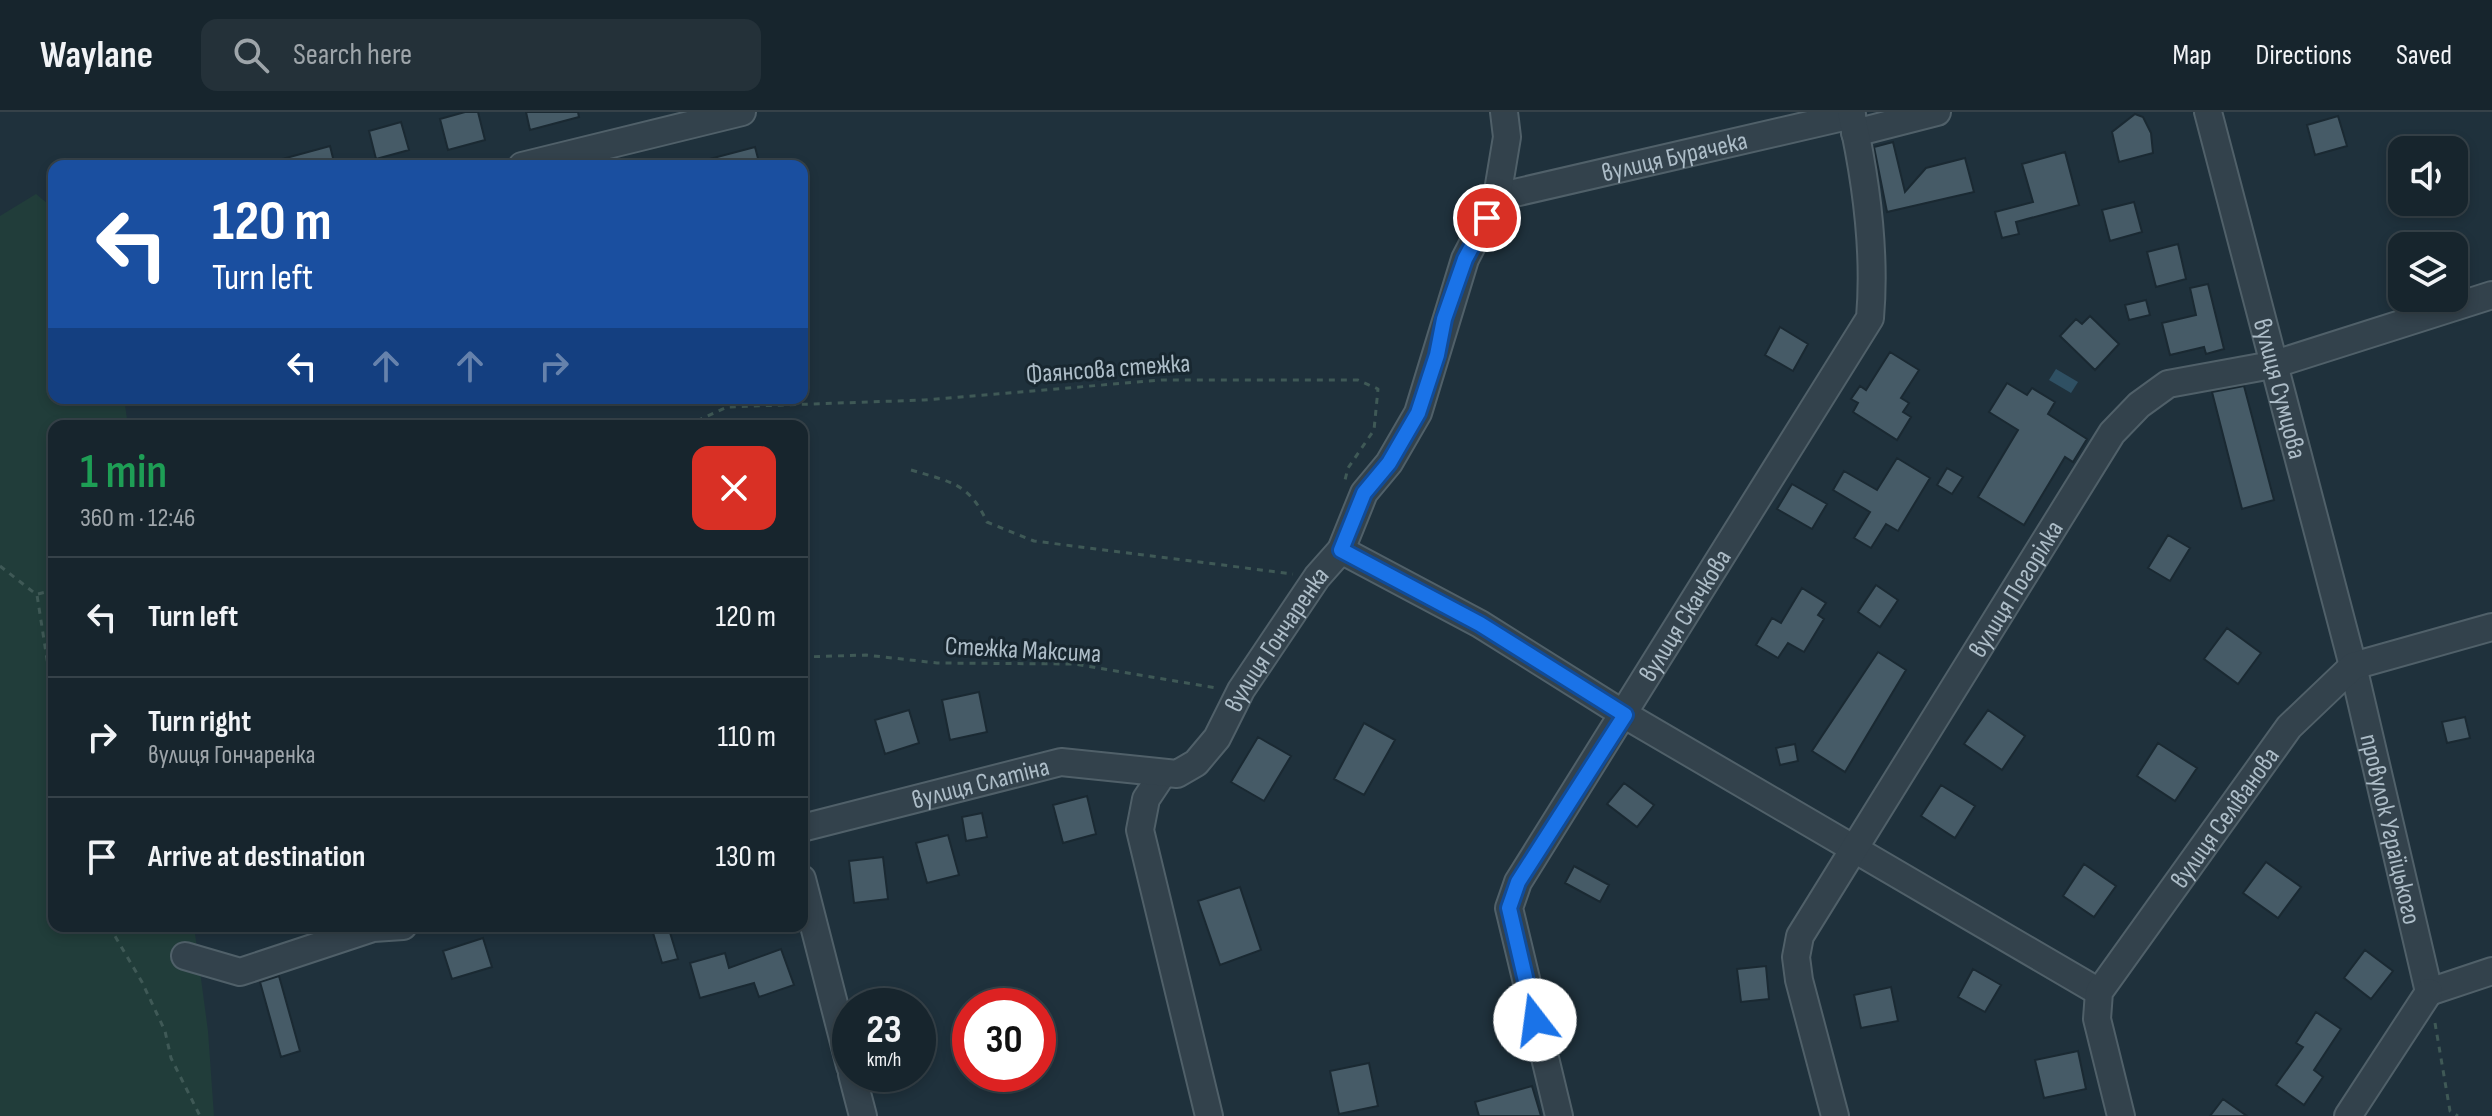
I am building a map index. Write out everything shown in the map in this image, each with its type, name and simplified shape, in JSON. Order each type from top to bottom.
[{"type":"street","points":[[546,160],[742,112]]},
{"type":"street","name":"вулиця Гончаренка","points":[[1162,775],[1177,774],[1196,763],[1217,738],[1241,690],[1317,577],[1341,550],[1364,493],[1389,463],[1418,413],[1465,259],[1497,197],[1507,137],[1504,112]]},
{"type":"street","name":"вулиця Бурачека","points":[[1497,197],[1853,120],[1937,112]]},
{"type":"street","name":"вулиця Сумцова","points":[[2208,112],[2353,666]]},
{"type":"street","name":"вулиця Скачкова","points":[[1559,1116],[1509,908],[1518,882],[1870,318],[1873,262],[1853,120]]},
{"type":"street","name":"вулиця Погорілка","points":[[1835,1116],[1796,957],[1800,936],[1851,848],[2112,433],[2139,405],[2168,384],[2272,365],[2492,295]]},
{"type":"street","points":[[1341,550],[1480,624],[1625,715],[2099,992],[2097,1019],[2121,1116]]},
{"type":"street","name":"вулиця Селіванова","points":[[2099,992],[2289,727],[2353,666],[2492,627]]},
{"type":"street","name":"провулок Уграїцького","points":[[2353,666],[2429,992]]},
{"type":"street","name":"вулиця Слатіна","points":[[808,826],[1061,762],[1084,762],[1162,775]]},
{"type":"street","points":[[1162,775],[1146,799],[1140,830],[1209,1116]]},
{"type":"street","points":[[808,902],[832,996]]},
{"type":"street","points":[[185,956],[240,972],[357,932]]},
{"type":"street","points":[[2348,1116],[2429,992],[2492,971]]},
{"type":"street","points":[[857,1092],[863,1116]]},
{"type":"path","name":"Фаянсова стежка","points":[[699,420],[727,407],[924,400],[1162,380],[1358,380],[1378,389],[1374,430],[1348,468],[1345,482]]},
{"type":"path","points":[[911,470],[974,495],[987,522],[1034,541],[1317,577]]},
{"type":"path","points":[[0,566],[37,595],[48,664]]},
{"type":"path","points":[[37,595],[48,592]]},
{"type":"path","name":"Стежка Максима","points":[[808,657],[866,655],[937,663],[1075,664],[1202,687],[1241,690]]},
{"type":"path","points":[[113,932],[142,982],[165,1031],[171,1058],[200,1116]]},
{"type":"path","points":[[2429,992],[2450,1111],[2458,1116]]},
{"type":"green space","points":[[36,194],[48,204],[48,404],[125,404],[127,420],[48,420],[48,932],[195,932],[208,1031],[214,1116],[0,1116],[0,216]]},
{"type":"water","points":[[2056,369],[2078,382],[2071,393],[2049,380]]},
{"type":"building","points":[[478,112],[485,140],[448,150],[440,119]]},
{"type":"building","points":[[526,112],[578,112],[579,117],[530,130]]},
{"type":"building","points":[[2135,114],[2143,117],[2151,133],[2153,153],[2119,162],[2112,132]]},
{"type":"building","points":[[2338,116],[2347,146],[2315,155],[2307,125]]},
{"type":"building","points":[[401,122],[409,150],[376,159],[369,131]]},
{"type":"building","points":[[1893,142],[1905,192],[1926,168],[1965,158],[1974,192],[1887,212],[1874,147]]},
{"type":"building","points":[[330,146],[334,160],[279,160]]},
{"type":"building","points":[[755,147],[758,160],[706,160]]},
{"type":"building","points":[[2065,152],[2079,205],[2016,222],[2019,234],[2002,238],[1995,212],[2033,202],[2022,164]]},
{"type":"building","points":[[2134,202],[2142,232],[2110,241],[2102,210]]},
{"type":"building","points":[[2178,244],[2186,279],[2156,287],[2147,252]]},
{"type":"building","points":[[2208,284],[2224,349],[2206,354],[2204,347],[2170,355],[2162,323],[2196,315],[2190,288]]},
{"type":"building","points":[[2146,300],[2150,315],[2129,320],[2125,305]]},
{"type":"building","points":[[2090,316],[2119,344],[2095,370],[2060,336],[2076,319],[2082,324]]},
{"type":"building","points":[[1780,327],[1808,344],[1793,371],[1765,355]]},
{"type":"building","points":[[1890,352],[1919,370],[1901,398],[1909,403],[1903,412],[1911,417],[1897,440],[1853,412],[1858,403],[1851,399],[1860,386],[1866,390]]},
{"type":"building","points":[[2007,383],[2027,395],[2032,388],[2055,402],[2048,414],[2087,439],[2073,462],[2065,457],[2024,525],[1978,497],[2018,430],[1989,412]]},
{"type":"building","points":[[2244,386],[2274,500],[2242,509],[2212,392]]},
{"type":"building","points":[[1897,458],[1930,478],[1898,531],[1886,524],[1871,548],[1854,538],[1870,512],[1833,490],[1844,471],[1877,490]]},
{"type":"building","points":[[1947,468],[1963,477],[1952,494],[1937,485]]},
{"type":"building","points":[[1792,484],[1827,504],[1812,529],[1777,509]]},
{"type":"building","points":[[2168,535],[2190,548],[2170,581],[2148,568]]},
{"type":"building","points":[[1876,585],[1898,600],[1880,627],[1858,612]]},
{"type":"building","points":[[1802,588],[1826,603],[1818,615],[1824,619],[1804,652],[1788,643],[1778,658],[1756,645],[1772,618],[1781,623]]},
{"type":"building","points":[[2227,628],[2261,653],[2238,684],[2204,659]]},
{"type":"building","points":[[1878,652],[1906,670],[1845,772],[1812,751]]},
{"type":"building","points":[[979,692],[987,732],[950,740],[942,700]]},
{"type":"building","points":[[909,710],[919,743],[885,754],[875,720]]},
{"type":"building","points":[[1988,710],[2025,736],[2002,770],[1964,744]]},
{"type":"building","points":[[2465,717],[2470,738],[2447,743],[2442,722]]},
{"type":"building","points":[[1364,723],[1395,740],[1364,795],[1334,779]]},
{"type":"building","points":[[1258,737],[1291,756],[1264,801],[1231,782]]},
{"type":"building","points":[[2158,743],[2197,768],[2175,801],[2137,776]]},
{"type":"building","points":[[1795,744],[1798,761],[1780,765],[1776,748]]},
{"type":"building","points":[[1624,783],[1654,805],[1637,827],[1607,804]]},
{"type":"building","points":[[1941,785],[1975,806],[1955,838],[1921,816]]},
{"type":"building","points":[[1087,796],[1096,834],[1063,843],[1053,805]]},
{"type":"building","points":[[982,813],[987,837],[966,841],[962,817]]},
{"type":"building","points":[[948,835],[959,875],[927,883],[916,843]]},
{"type":"building","points":[[883,857],[888,899],[854,903],[849,861]]},
{"type":"building","points":[[2266,862],[2301,887],[2278,918],[2243,893]]},
{"type":"building","points":[[2084,864],[2116,886],[2094,917],[2063,896]]},
{"type":"building","points":[[1574,866],[1609,885],[1600,902],[1565,883]]},
{"type":"building","points":[[1240,887],[1261,950],[1220,965],[1198,901]]},
{"type":"building","points":[[653,932],[670,932],[678,959],[662,963]]},
{"type":"building","points":[[483,938],[492,967],[452,979],[443,951]]},
{"type":"building","points":[[781,949],[794,985],[759,997],[754,983],[700,998],[690,963],[725,953],[729,968]]},
{"type":"building","points":[[2365,950],[2393,971],[2371,999],[2344,978]]},
{"type":"building","points":[[1766,966],[1769,999],[1741,1002],[1737,969]]},
{"type":"building","points":[[1973,969],[2001,985],[1985,1012],[1958,997]]},
{"type":"building","points":[[279,976],[300,1051],[281,1057],[260,982]]},
{"type":"building","points":[[1891,987],[1898,1021],[1861,1028],[1854,995]]},
{"type":"building","points":[[2316,1012],[2341,1029],[2314,1070],[2323,1077],[2304,1105],[2276,1085],[2303,1047],[2296,1043]]},
{"type":"building","points":[[2078,1051],[2086,1089],[2044,1098],[2035,1060]]},
{"type":"building","points":[[1369,1063],[1378,1106],[1339,1114],[1330,1071]]},
{"type":"building","points":[[1532,1086],[1541,1116],[1479,1116],[1475,1102]]},
{"type":"building","points":[[2223,1099],[2247,1116],[2210,1116]]},
{"type":"route","points":[[1487,218],[1465,259],[1444,319],[1437,355],[1418,413],[1389,463],[1364,493],[1341,550],[1480,624],[1625,715],[1518,882],[1509,908],[1535,1020]]}]
